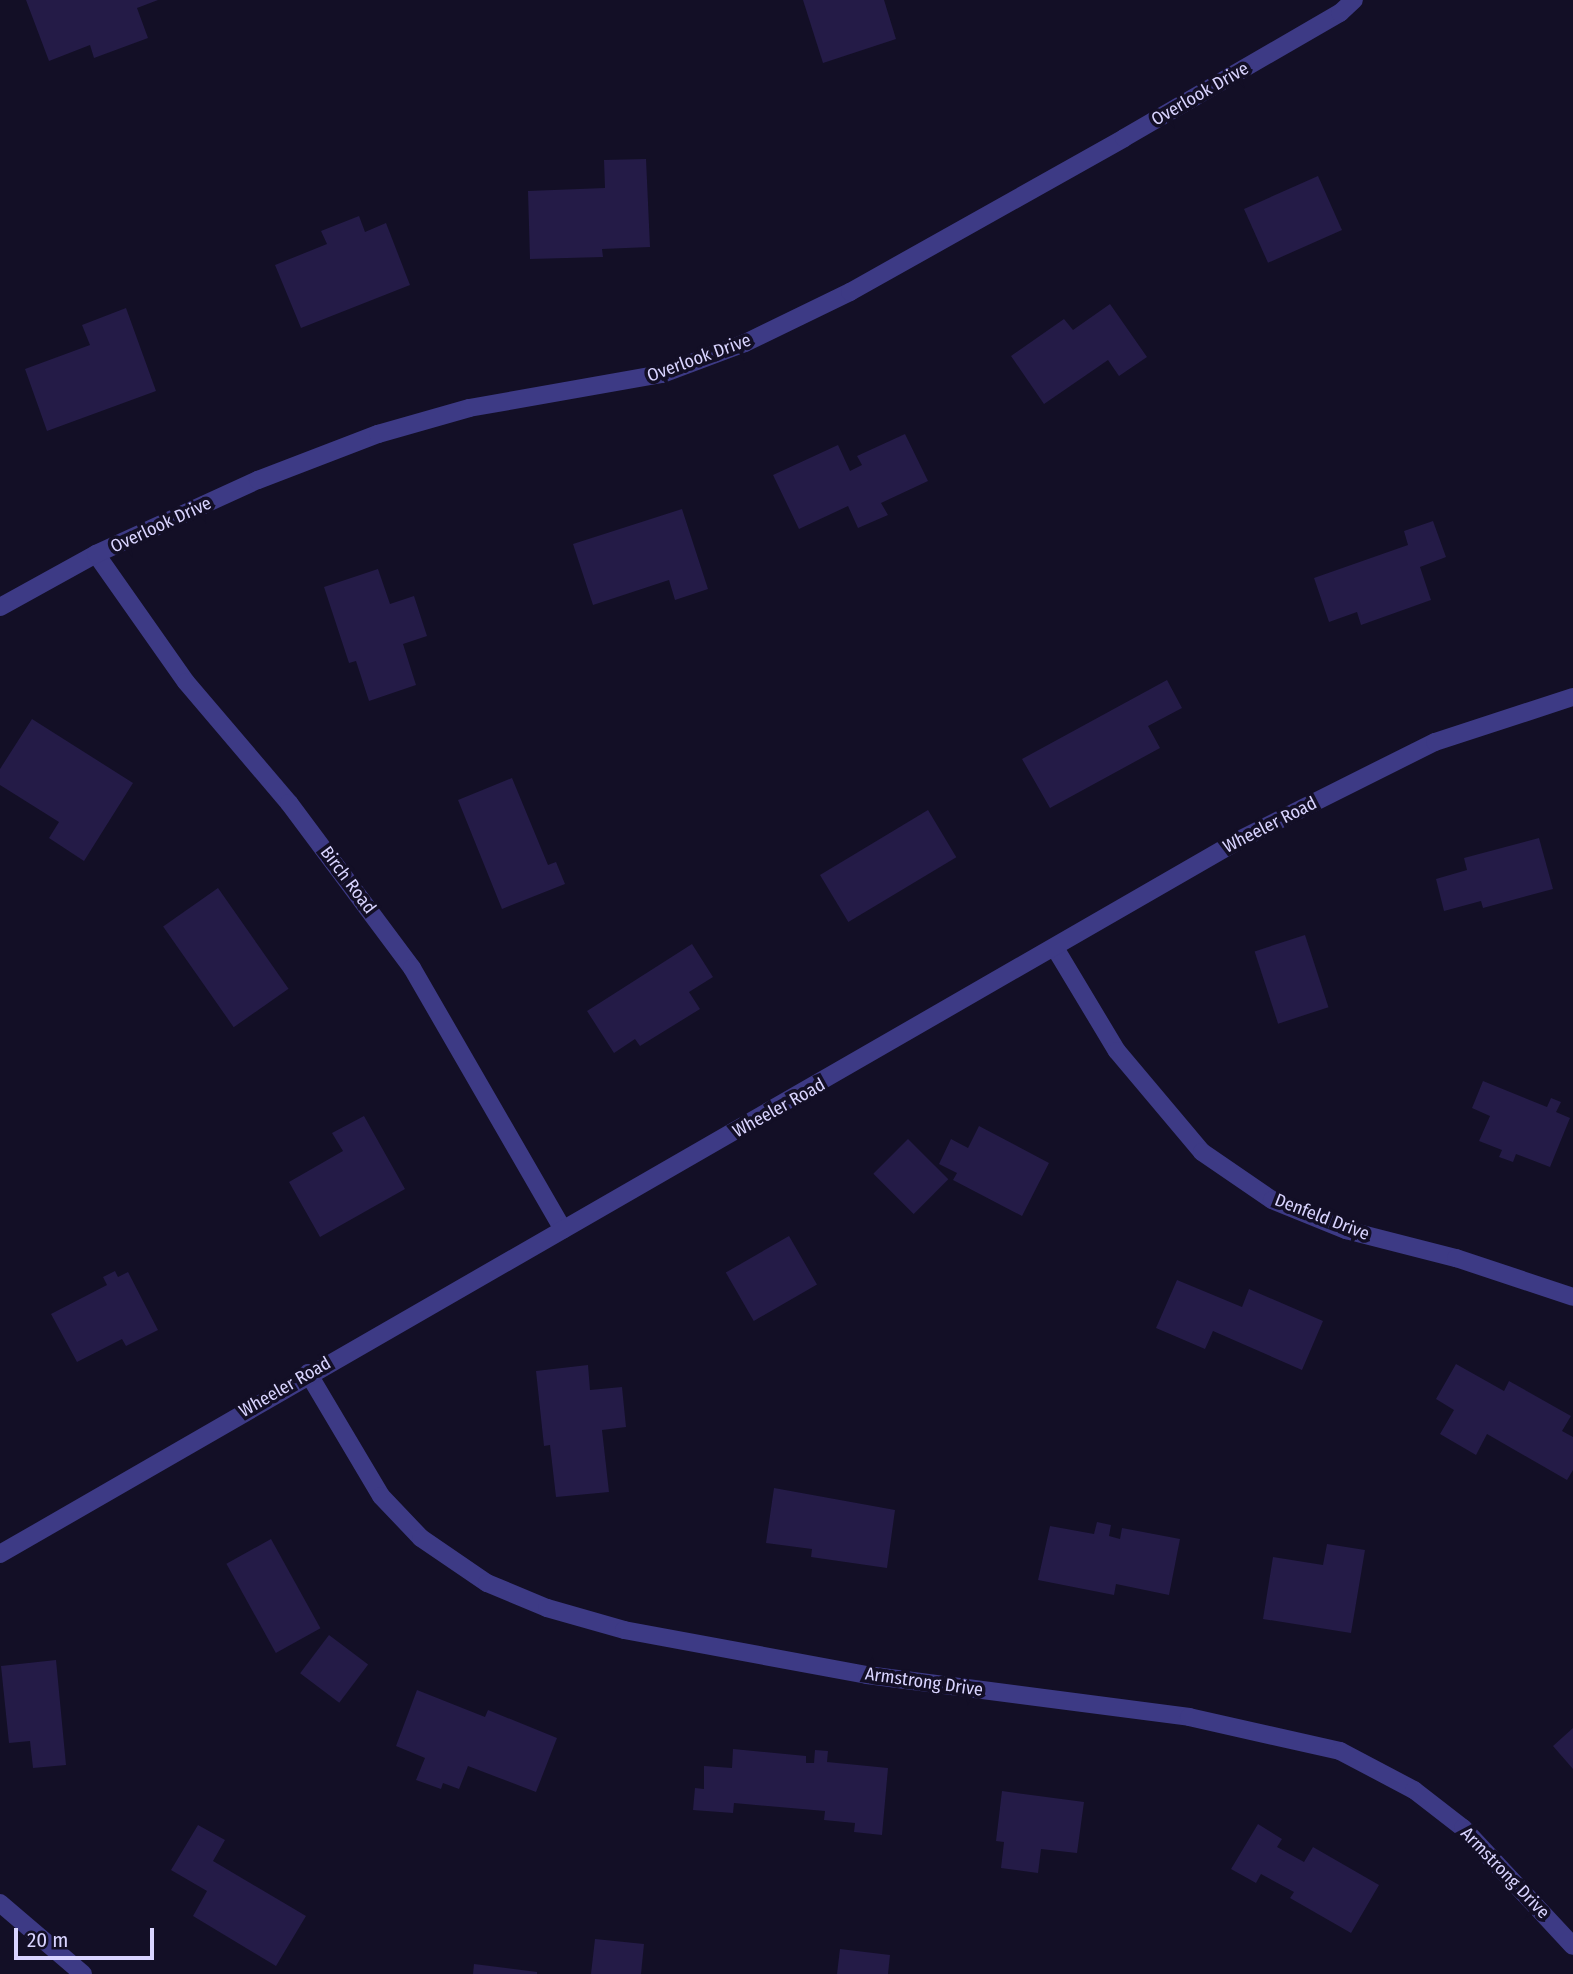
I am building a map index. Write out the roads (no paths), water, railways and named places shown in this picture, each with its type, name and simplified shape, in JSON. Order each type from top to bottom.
[{"type":"street","name":"Overlook Drive","points":[[0,607],[96,554],[258,480],[378,434],[469,408],[662,374],[746,343],[850,292],[1112,145],[1340,13],[1354,0]]},
{"type":"street","name":"Birch Road","points":[[96,554],[186,682],[289,803],[412,968],[563,1230]]},
{"type":"street","name":"Wheeler Road","points":[[0,1554],[308,1373],[563,1230],[1239,840],[1435,741],[1573,697]]},
{"type":"street","name":"Denfeld Drive","points":[[1055,948],[1117,1051],[1202,1152],[1272,1200],[1346,1230],[1456,1258],[1573,1297]]},
{"type":"street","name":"Armstrong Drive","points":[[308,1373],[381,1496],[421,1538],[487,1583],[547,1608],[624,1630],[867,1675],[1189,1717],[1340,1751],[1414,1790],[1463,1828],[1573,1946]]},
{"type":"street","points":[[0,1903],[83,1974]]}]
